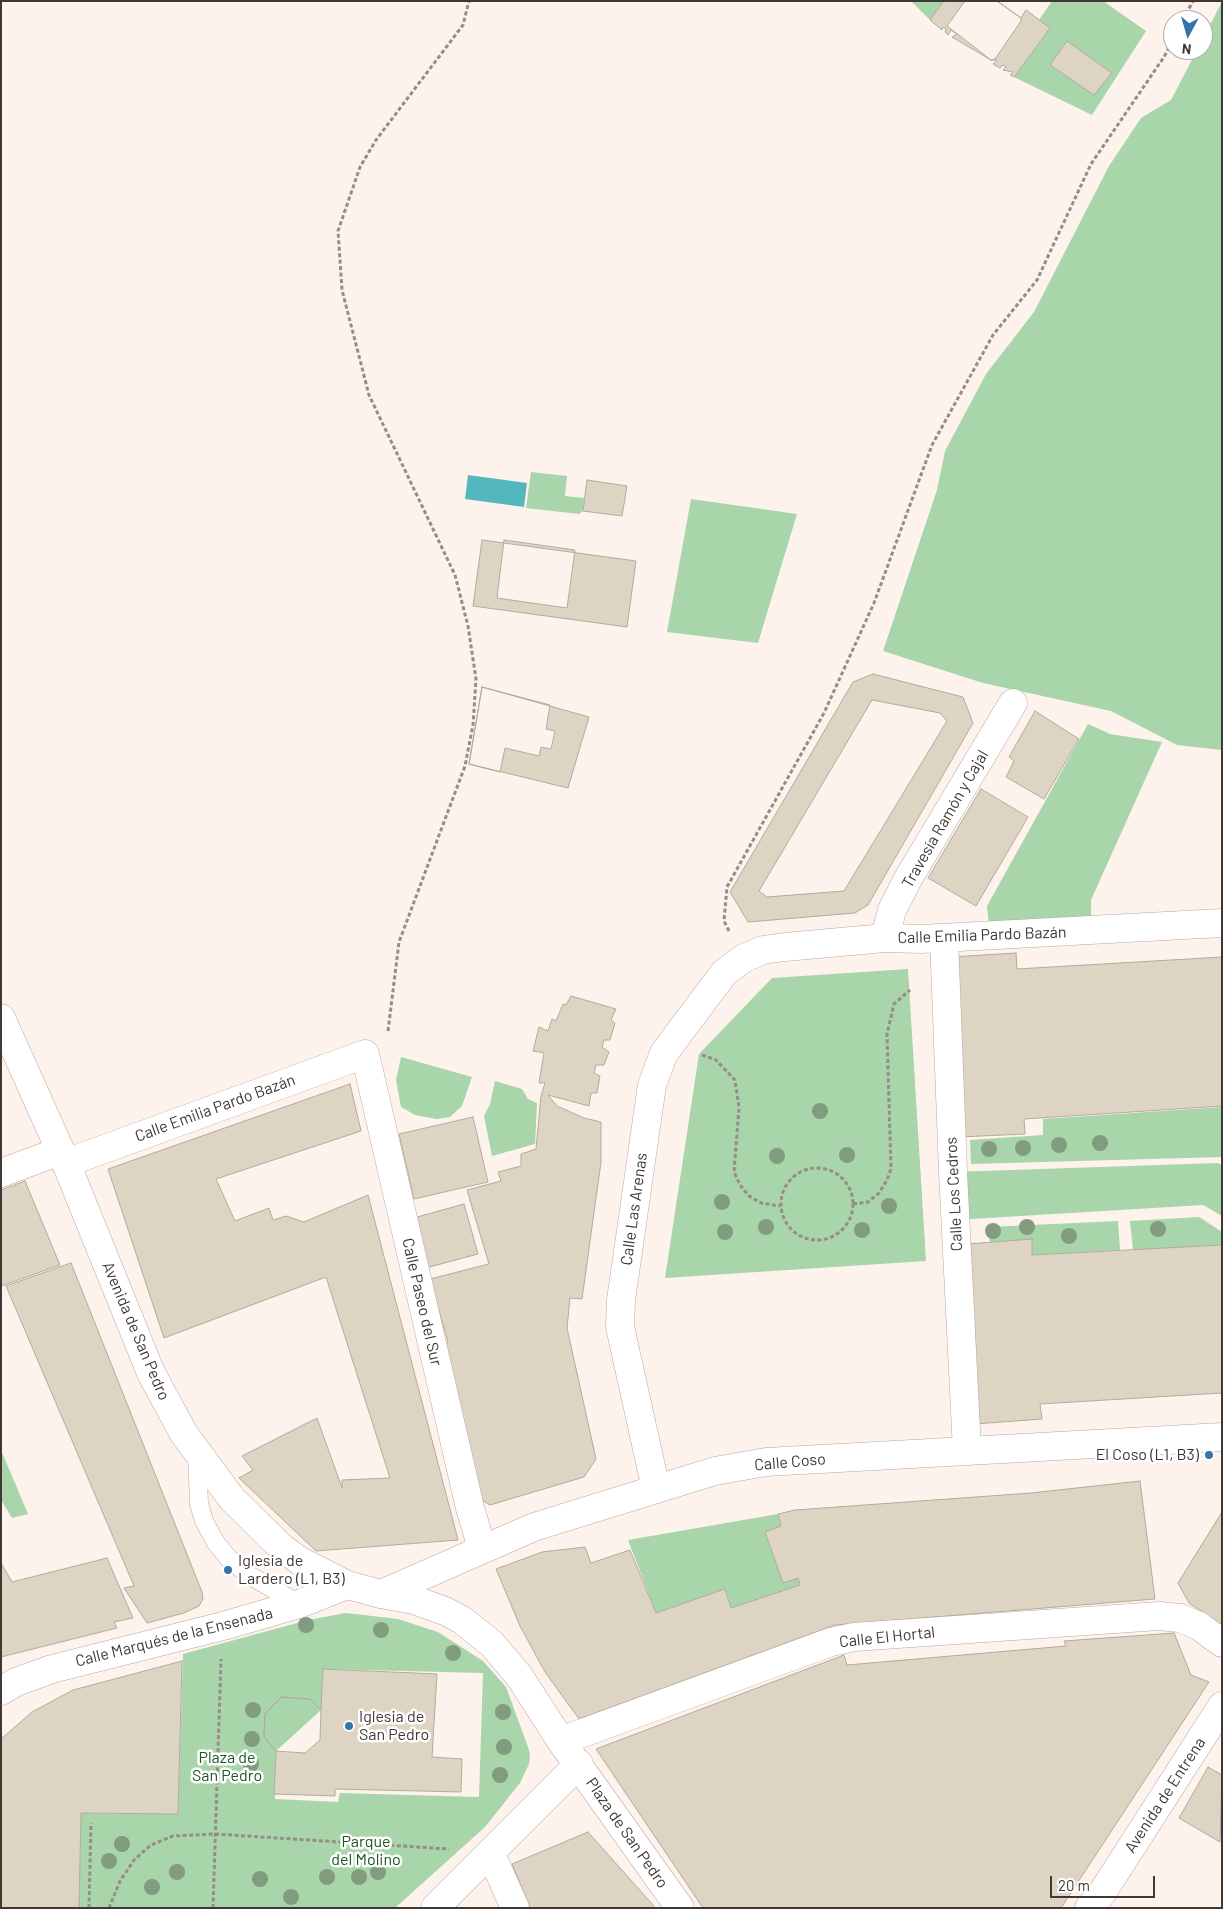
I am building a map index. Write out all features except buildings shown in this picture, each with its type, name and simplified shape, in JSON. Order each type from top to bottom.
[{"type":"street","name":"Travesía Ramón y Cajal","points":[[885,938],[892,910],[909,878],[1013,703]]},
{"type":"street","name":"Calle Emilia Pardo Bazán","points":[[744,958],[763,950],[885,938],[944,938],[1222,924]]},
{"type":"street","name":"Calle Los Cedros","points":[[944,938],[967,1450]]},
{"type":"street","name":"Calle Las Arenas","points":[[656,1489],[620,1327],[621,1300],[652,1085],[664,1053],[686,1021],[724,973],[744,958]]},
{"type":"street","name":"Avenida de San Pedro","points":[[1,1018],[63,1157],[151,1373],[197,1454],[232,1499],[282,1548],[300,1561],[347,1585]]},
{"type":"street","name":"Calle Emilia Pardo Bazán","points":[[1,1173],[63,1157],[365,1054]]},
{"type":"street","name":"Calle Paseo del Sur","points":[[365,1054],[470,1508],[482,1548]]},
{"type":"street","name":"Calle Coso","points":[[381,1594],[482,1548],[534,1527],[715,1471],[766,1462],[1222,1437]]},
{"type":"street","name":"Plaza de San Pedro","points":[[347,1585],[414,1600],[445,1611],[478,1631],[492,1644],[519,1676],[561,1741],[680,1908]]},
{"type":"street","name":"Calle Marqués de la Ensenada","points":[[1,1691],[16,1682],[52,1668],[223,1626],[299,1604],[347,1585]]},
{"type":"street","name":"Calle El Hortal","points":[[561,1741],[831,1642],[854,1637],[1159,1616],[1180,1618],[1199,1626],[1222,1643]]},
{"type":"street","name":"Avenida de Entrena","points":[[1089,1908],[1102,1893],[1222,1706]]},
{"type":"street","points":[[435,1908],[579,1764]]},
{"type":"street","points":[[491,1854],[515,1908]]},
{"type":"lane","points":[[197,1454],[199,1504],[204,1522],[216,1543],[230,1560],[249,1575],[299,1604]]},
{"type":"path","points":[[365,1054],[379,1047],[387,1034],[399,942],[465,766],[473,725],[476,679],[468,626],[455,575],[369,395],[342,290],[338,231],[360,167],[376,140],[463,25],[469,1]]},
{"type":"path","points":[[744,958],[724,921],[728,887],[824,712],[874,603],[932,445],[993,336],[1037,280],[1091,164],[1163,58]]},
{"type":"path","points":[[853,1204],[868,1202],[879,1193],[891,1169],[887,1034],[894,1004],[910,990]]},
{"type":"path","points":[[700,1054],[716,1060],[735,1080],[739,1108],[734,1172],[740,1185],[749,1196],[761,1203],[780,1206]]},
{"type":"path","points":[[816,1168],[827,1169],[846,1182],[853,1204],[851,1216],[844,1227],[835,1235],[824,1239],[811,1239],[800,1236],[790,1228],[780,1206],[782,1194],[794,1175],[816,1168]]},
{"type":"path","points":[[212,1908],[222,1654]]},
{"type":"path","points":[[89,1908],[92,1823]]},
{"type":"path","points":[[109,1908],[120,1881],[134,1860],[151,1845],[173,1836],[215,1834],[462,1850],[491,1854]]},
{"type":"green space","points":[[911,1],[944,1],[930,20]]},
{"type":"green space","points":[[1052,1],[1103,1],[1146,31],[1092,115],[1014,77],[1050,28],[1039,20]]},
{"type":"green space","points":[[1222,2],[1222,750],[1177,745],[1111,711],[983,683],[883,651],[937,490],[945,451],[986,374],[1034,312],[1109,166],[1141,118],[1171,100],[1192,60],[1213,60],[1213,19]]},
{"type":"green space","points":[[531,472],[567,476],[565,496],[584,498],[583,511],[579,514],[526,508]]},
{"type":"green space","points":[[691,499],[797,514],[758,643],[667,632]]},
{"type":"green space","points":[[1088,724],[1110,734],[1162,742],[1091,900],[1091,922],[989,927],[987,906]]},
{"type":"green space","points":[[908,969],[926,1261],[665,1278],[699,1054],[772,978]]},
{"type":"green space","points":[[401,1057],[472,1077],[462,1106],[450,1117],[437,1119],[415,1115],[401,1107],[396,1080]]},
{"type":"green space","points":[[495,1081],[522,1089],[528,1099],[537,1103],[535,1144],[492,1156],[484,1116],[490,1104]]},
{"type":"green space","points":[[1222,1107],[1222,1157],[971,1164],[970,1140],[1043,1135],[1043,1119]]},
{"type":"green space","points":[[1218,1163],[1222,1165],[1222,1216],[1203,1205],[955,1220],[953,1172]]},
{"type":"green space","points":[[1199,1217],[1222,1232],[1222,1245],[1133,1250],[1130,1221]]},
{"type":"green space","points":[[1118,1221],[1120,1250],[1032,1255],[990,1243],[988,1227]]},
{"type":"green space","points":[[1,1450],[28,1514],[12,1518],[1,1500]]},
{"type":"green space","points":[[778,1514],[781,1526],[783,1583],[798,1578],[800,1585],[731,1608],[725,1589],[656,1613],[628,1540]]},
{"type":"green space","name":"Parque del Molino","points":[[346,1613],[398,1619],[438,1632],[483,1661],[506,1687],[527,1744],[530,1754],[529,1764],[520,1783],[485,1827],[395,1908],[79,1908],[81,1813],[178,1814],[183,1654],[308,1620]],"holes":[[[323,1669],[483,1673],[479,1797],[340,1793],[338,1802],[275,1799],[276,1751],[321,1710]]]},
{"type":"water","points":[[468,475],[527,483],[524,507],[465,499]]},
{"type":"place","name":"El Coso (L1, B3)","points":[[1209,1455]]},
{"type":"place","name":"Iglesia de Lardero (L1, B3)","points":[[228,1570]]},
{"type":"place","name":"Iglesia de San Pedro","points":[[349,1726]]}]
